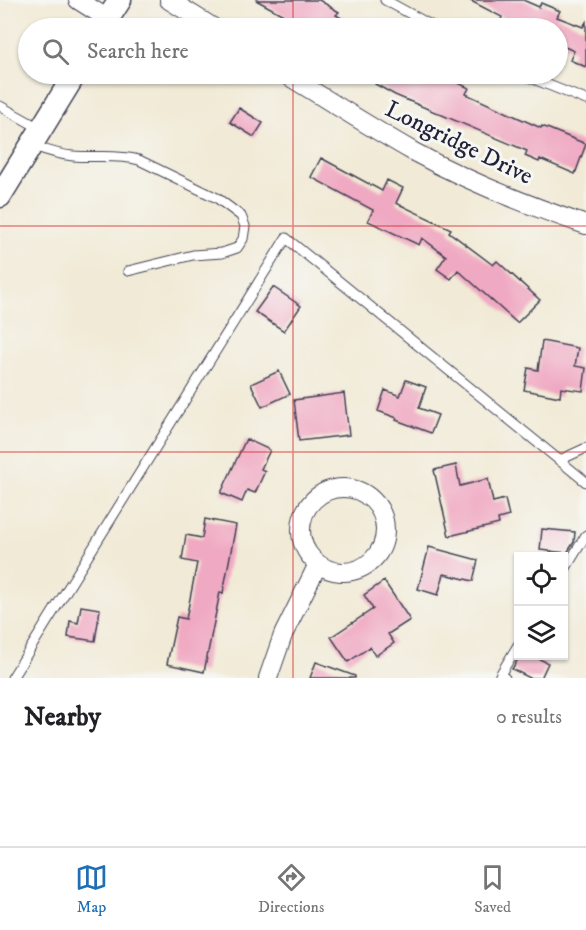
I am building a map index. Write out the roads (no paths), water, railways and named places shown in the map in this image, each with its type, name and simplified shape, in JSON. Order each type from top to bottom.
[{"type":"street","points":[[78,0],[110,16]]},
{"type":"street","points":[[169,0],[198,18]]},
{"type":"street","points":[[0,196],[69,84]]},
{"type":"street","name":"Longridge Drive","points":[[301,84],[416,152],[477,183],[586,225]]},
{"type":"street","points":[[338,488],[355,489],[370,497],[383,517],[385,529],[382,548],[374,559],[352,571],[338,572],[318,564],[308,553],[302,540],[301,530],[304,513],[312,501],[338,488]]},
{"type":"street","points":[[268,678],[283,635],[318,564]]},
{"type":"lane","points":[[385,0],[418,18]]},
{"type":"lane","points":[[546,84],[586,100]]},
{"type":"lane","points":[[0,106],[56,154],[128,157],[139,160],[217,198],[241,216],[244,226],[243,239],[237,248],[222,253],[161,261],[128,271]]},
{"type":"lane","points":[[12,678],[286,238],[586,482]]},
{"type":"lane","points":[[560,460],[586,448]]},
{"type":"lane","points":[[568,565],[586,535]]},
{"type":"lane","points":[[501,677],[514,654]]}]
